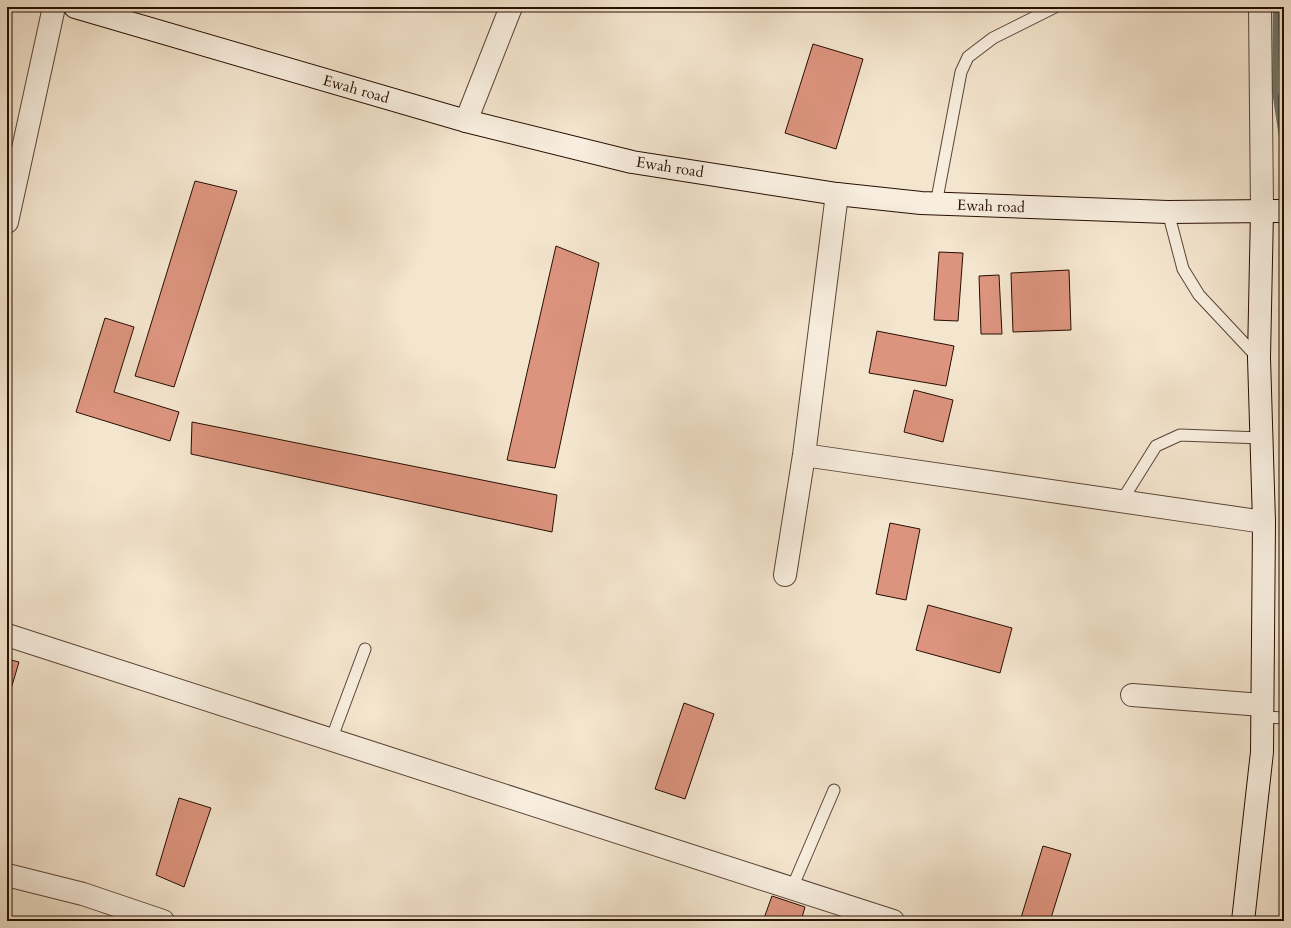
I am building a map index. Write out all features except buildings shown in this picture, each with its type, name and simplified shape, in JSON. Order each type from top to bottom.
[{"type":"street","points":[[7,222],[54,7]]},
{"type":"street","name":"Ewah road","points":[[75,7],[466,121],[632,162],[837,194],[936,204],[1168,212],[1275,211]]},
{"type":"street","points":[[466,121],[511,7]]},
{"type":"street","points":[[1243,921],[1262,752],[1264,522],[1259,358],[1275,211],[1260,7]]},
{"type":"street","points":[[785,575],[804,455],[837,194]]},
{"type":"street","points":[[804,455],[1264,522]]},
{"type":"street","points":[[7,635],[893,921]]},
{"type":"street","points":[[1132,695],[1262,711]]},
{"type":"street","points":[[7,875],[83,894],[164,921]]},
{"type":"lane","points":[[936,204],[961,72],[968,57],[993,38],[1055,7]]},
{"type":"lane","points":[[1168,212],[1184,269],[1198,295],[1259,358]]},
{"type":"lane","points":[[1121,502],[1156,446],[1180,435],[1261,438]]},
{"type":"lane","points":[[331,740],[365,648]]},
{"type":"lane","points":[[1262,711],[1284,718]]},
{"type":"lane","points":[[792,888],[834,790]]},
{"type":"waterway","points":[[1276,7],[1275,91],[1284,150]]}]
